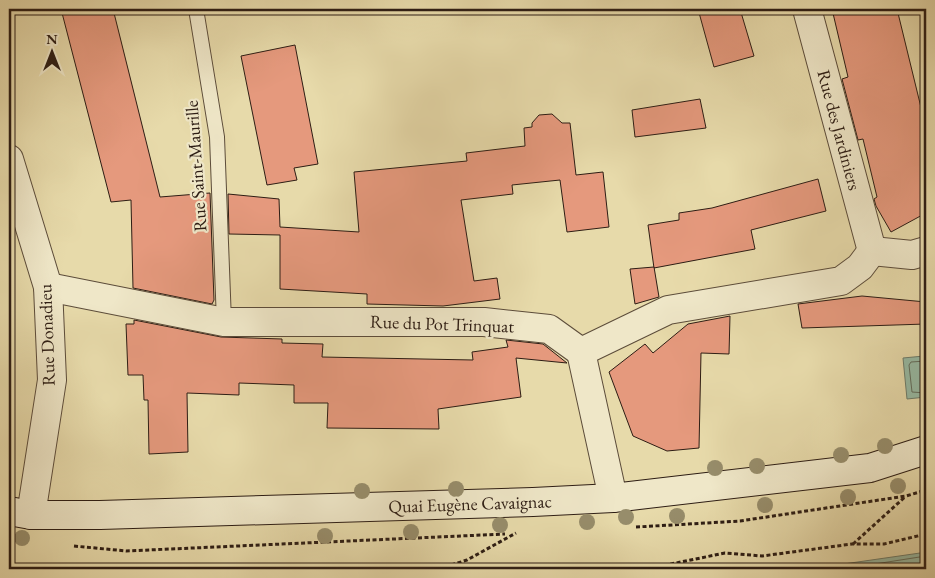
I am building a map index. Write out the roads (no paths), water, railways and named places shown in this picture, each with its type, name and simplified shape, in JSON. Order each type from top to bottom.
[{"type":"street","name":"Rue des Jardiniers","points":[[807,9],[872,251]]},
{"type":"street","name":"Rue Donadieu","points":[[9,159],[48,287],[52,380],[20,513]]},
{"type":"street","points":[[613,498],[581,352],[668,310],[841,281],[860,267],[872,251],[912,255],[926,251]]},
{"type":"street","name":"Rue du Pot Trinquat","points":[[48,287],[224,322],[484,322],[548,329],[581,352]]},
{"type":"street","name":"Quai Eugène Cavaignac","points":[[20,513],[533,502],[613,498],[870,468],[926,450]]},
{"type":"lane","name":"Rue Saint-Maurille","points":[[196,9],[217,137],[224,322]]},
{"type":"water","points":[[924,356],[926,397],[907,399],[903,358]]},
{"type":"water","points":[[926,551],[926,569],[809,569],[920,553]]}]
